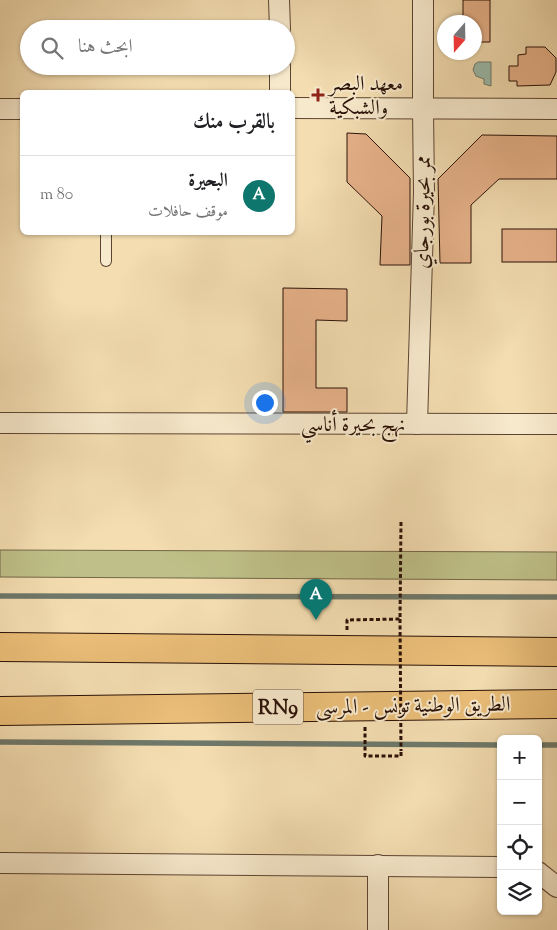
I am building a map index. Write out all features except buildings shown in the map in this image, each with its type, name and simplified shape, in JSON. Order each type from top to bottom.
[{"type":"highway","points":[[0,647],[557,652]]},
{"type":"highway","name":"الطريق الوطنية تونس - المرسى","points":[[0,711],[557,704]]},
{"type":"street","points":[[279,0],[280,20]]},
{"type":"street","name":"ممر بحيرة بورجاي","points":[[417,424],[424,192],[422,110],[424,0]]},
{"type":"street","points":[[280,75],[280,90]]},
{"type":"street","points":[[295,108],[557,109]]},
{"type":"street","points":[[0,109],[20,109]]},
{"type":"street","name":"نهج بحيرة أناسي","points":[[0,423],[557,424]]},
{"type":"street","points":[[0,863],[497,867]]},
{"type":"street","points":[[378,866],[378,930]]},
{"type":"street","points":[[542,875],[557,887]]},
{"type":"lane","points":[[106,235],[106,261]]},
{"type":"path","points":[[365,706],[365,756],[401,756],[401,521]]},
{"type":"path","points":[[356,619],[400,619]]},
{"type":"green space","points":[[0,550],[557,552],[557,580],[0,577]]},
{"type":"shaded area","points":[[478,62],[491,62],[491,86],[484,84],[484,79],[476,76],[473,70]]},
{"type":"waterway","points":[[0,596],[557,597]]},
{"type":"waterway","points":[[0,742],[497,745]]},
{"type":"waterway","points":[[542,745],[557,745]]},
{"type":"place","name":"معهد البصر والشبكية","points":[[318,95]]},
{"type":"place","name":"البحيرة","points":[[316,620]]}]
